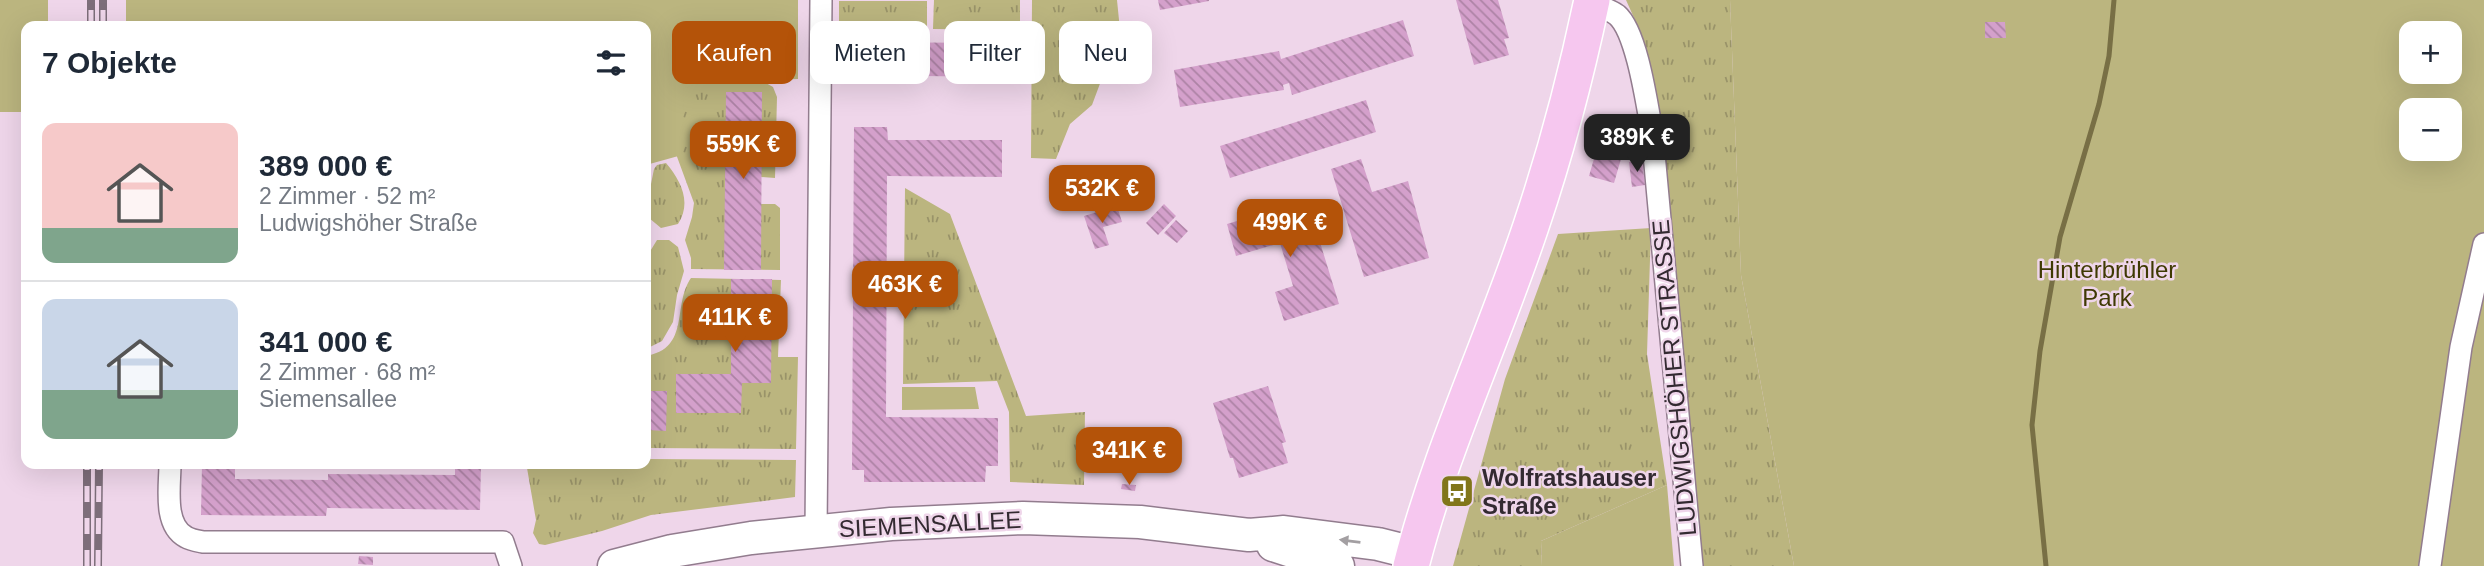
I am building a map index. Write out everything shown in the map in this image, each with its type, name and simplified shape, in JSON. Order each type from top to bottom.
[{"type":"main road","points":[[1413,560],[1431,497],[1532,225],[1591,2]]},
{"type":"main road","name":"SIEMENSALLEE","points":[[614,566],[672,551],[816,531],[1023,518],[1140,522],[1249,535],[1284,532],[1378,544],[1413,560]]},
{"type":"main road","name":"SIEMENSALLEE","points":[[1249,535],[1281,549],[1338,566]]},
{"type":"street","points":[[816,531],[821,0]]},
{"type":"street","name":"LUDWIGSHÖHER STRASSE","points":[[1591,2],[1619,16],[1629,33],[1652,132],[1692,566]]},
{"type":"street","points":[[2430,566],[2461,347],[2484,244]]},
{"type":"street","points":[[170,469],[172,521],[184,537],[203,542],[503,542],[511,566]]},
{"type":"green space","points":[[0,0],[48,0],[48,21],[21,21],[21,112],[0,112]]},
{"type":"green space","points":[[126,0],[798,0],[798,79],[796,21],[672,21],[672,84],[697,84],[684,88],[682,155],[651,164],[651,21],[126,21]]},
{"type":"green space","points":[[934,0],[1020,0],[1020,21],[944,21],[944,29],[933,29]]},
{"type":"green space","points":[[1032,0],[1117,0],[1119,21],[1059,21],[1059,84],[1100,84],[1092,105],[1070,124],[1056,159],[1031,158],[1031,84],[1045,84],[1045,21],[1032,21]]},
{"type":"green space","points":[[1626,0],[1730,0],[1741,275],[1794,566],[1700,566],[1663,134],[1653,76]]},
{"type":"green space","name":"Hinterbrühler Park","points":[[1730,0],[2484,0],[2484,566],[1794,566],[1741,275]]},
{"type":"green space","points":[[839,1],[927,1],[927,21],[839,21]]},
{"type":"green space","points":[[684,84],[768,84],[773,87],[777,97],[775,178],[761,177],[761,204],[775,204],[780,208],[780,270],[691,269],[691,258],[685,240],[694,203],[676,154],[678,99]]},
{"type":"green space","points":[[666,163],[680,184],[684,200],[678,224],[661,228],[651,220],[651,184],[657,165]]},
{"type":"green space","points":[[905,188],[950,214],[1026,416],[1085,412],[1084,485],[1010,482],[1009,412],[997,381],[903,384]]},
{"type":"green space","points":[[1651,228],[1647,354],[1667,485],[1541,541],[1542,566],[1453,566],[1505,379],[1558,234]]},
{"type":"green space","points":[[657,240],[669,240],[678,247],[684,271],[673,322],[662,341],[651,346],[651,250]]},
{"type":"green space","points":[[691,278],[781,280],[778,357],[798,357],[796,449],[651,448],[651,354],[669,344],[675,335],[685,289]]},
{"type":"green space","points":[[902,387],[975,387],[979,409],[902,410]]},
{"type":"green space","points":[[651,459],[796,460],[795,497],[651,515],[545,545],[539,544],[533,533],[536,520],[527,469],[651,469]]},
{"type":"green space","points":[[1667,485],[1674,566],[1542,566],[1541,541]]},
{"type":"building","points":[[1158,0],[1209,0],[1209,1],[1160,10]]},
{"type":"building","points":[[1456,0],[1498,0],[1509,38],[1504,39],[1509,55],[1474,65]]},
{"type":"building","points":[[1403,20],[1414,56],[1292,95],[1289,83],[1283,85],[1284,90],[1180,107],[1174,70],[1279,51],[1281,59]]},
{"type":"building","points":[[1985,22],[2005,22],[2006,38],[1985,38]]},
{"type":"building","points":[[930,43],[944,43],[944,76],[930,76]]},
{"type":"building","points":[[726,92],[762,92],[761,270],[724,270]]},
{"type":"building","points":[[1366,100],[1376,132],[1230,178],[1220,146]]},
{"type":"building","points":[[854,127],[887,127],[888,140],[1002,140],[1002,177],[887,176],[886,417],[998,418],[998,466],[986,466],[985,482],[864,482],[864,470],[852,470]]},
{"type":"building","points":[[1598,145],[1623,152],[1614,183],[1589,176]]},
{"type":"building","points":[[1361,159],[1372,192],[1408,181],[1429,258],[1364,277],[1331,169]]},
{"type":"building","points":[[1642,161],[1645,185],[1632,187],[1629,162]]},
{"type":"building","points":[[1164,204],[1176,216],[1158,235],[1146,223]]},
{"type":"building","points":[[1117,206],[1122,222],[1103,227],[1109,245],[1095,249],[1084,216]]},
{"type":"building","points":[[1280,208],[1286,221],[1311,213],[1339,304],[1284,321],[1275,292],[1293,286],[1280,243],[1236,256],[1227,224]]},
{"type":"building","points":[[1176,220],[1188,231],[1177,243],[1164,233]]},
{"type":"building","points":[[731,279],[772,279],[771,383],[742,383],[741,413],[676,413],[676,374],[731,374]]},
{"type":"building","points":[[1268,386],[1286,442],[1282,443],[1288,463],[1239,478],[1213,403]]},
{"type":"building","points":[[651,391],[667,391],[666,431],[651,430]]},
{"type":"building","points":[[202,469],[235,469],[235,479],[328,480],[328,474],[455,475],[455,469],[481,469],[480,510],[327,508],[326,516],[201,515]]},
{"type":"building","points":[[1122,484],[1136,485],[1135,491],[1121,489]]},
{"type":"building","points":[[359,556],[373,557],[373,565],[358,564]]},
{"type":"waterway","points":[[2046,566],[2032,425],[2040,351],[2060,237],[2099,104],[2109,56],[2114,0]]},
{"type":"railway","points":[[91,0],[91,21]]},
{"type":"railway","points":[[103,0],[103,21]]},
{"type":"railway","points":[[87,469],[87,566]]},
{"type":"railway","points":[[98,566],[99,469]]},
{"type":"place","name":"Wolfratshauser Straße","points":[[1457,491]]}]
